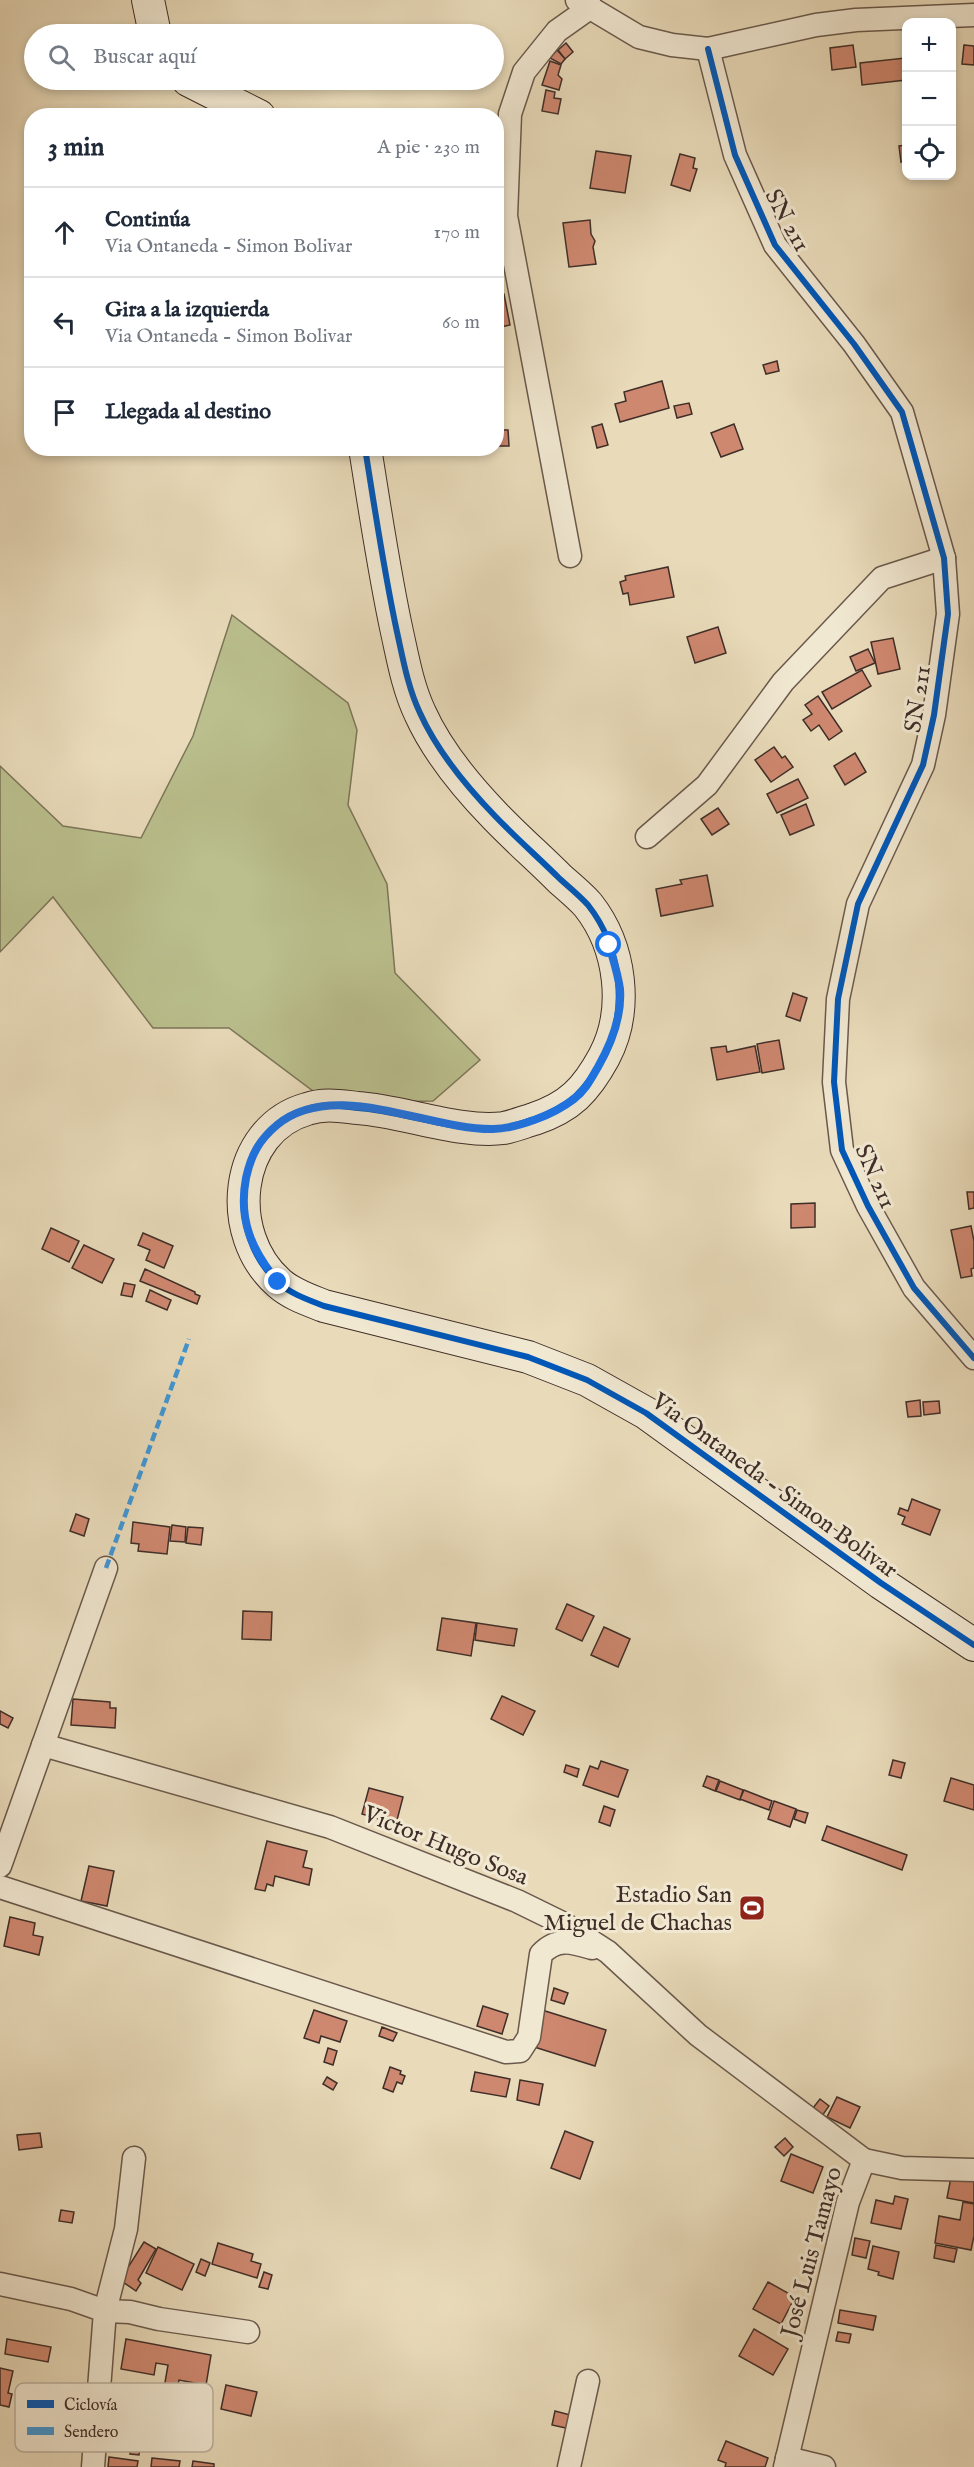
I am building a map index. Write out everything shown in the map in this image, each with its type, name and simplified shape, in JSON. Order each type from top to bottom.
[{"type":"street","points":[[148,0],[153,24]]},
{"type":"street","points":[[570,556],[506,216],[510,114],[524,72],[557,31],[584,3],[639,37],[672,45],[708,49],[816,24],[974,15]]},
{"type":"street","name":"SN 211","points":[[708,49],[735,155],[775,245],[854,344],[902,412],[944,558],[948,614],[934,715],[923,765],[858,904],[838,999],[834,1082],[842,1149],[868,1206],[914,1288],[974,1358]]},
{"type":"street","points":[[208,90],[243,108]]},
{"type":"street","name":"Via Ontaneda - Simon Bolivar","points":[[366,456],[392,608],[404,664],[418,710],[432,737],[452,765],[494,815],[588,906],[611,952],[620,990],[618,1018],[606,1053],[587,1086],[574,1099],[545,1115],[507,1128],[473,1128],[387,1110],[328,1104],[305,1109],[284,1119],[266,1134],[252,1153],[243,1210],[253,1246],[264,1265],[278,1282],[300,1297],[324,1306],[528,1357],[587,1380],[607,1391],[646,1413],[881,1583],[974,1645]]},
{"type":"street","points":[[647,837],[706,785],[783,682],[882,578],[944,558]]},
{"type":"street","points":[[0,1866],[106,1568]]},
{"type":"street","name":"Victor Hugo Sosa","points":[[43,1745],[330,1827],[517,1901],[566,1925],[608,1952],[698,2035],[864,2160]]},
{"type":"street","points":[[0,1887],[506,2052],[520,2051],[529,2037],[541,1954],[550,1945],[564,1941],[608,1952]]},
{"type":"street","points":[[99,2383],[105,2311],[126,2229],[134,2158]]},
{"type":"street","name":"José Luis Tamayo","points":[[786,2462],[848,2202],[864,2160],[912,2169],[974,2170]]},
{"type":"street","points":[[0,2284],[72,2299],[105,2311],[130,2312],[159,2319],[248,2332]]},
{"type":"street","points":[[569,2467],[588,2381]]},
{"type":"street","points":[[93,2467],[94,2452]]},
{"type":"street","points":[[786,2462],[824,2467]]},
{"type":"green space","points":[[232,615],[348,703],[357,730],[348,805],[387,884],[395,973],[480,1060],[433,1101],[329,1103],[229,1028],[153,1028],[53,897],[0,952],[0,766],[63,826],[141,838],[193,736]]},
{"type":"building","points":[[566,43],[573,52],[565,59],[558,50]]},
{"type":"building","points":[[853,45],[856,67],[832,70],[830,48]]},
{"type":"building","points":[[964,45],[974,46],[974,65],[962,64]]},
{"type":"building","points":[[557,50],[565,59],[561,64],[550,58]]},
{"type":"building","points":[[902,58],[902,80],[862,85],[860,63]]},
{"type":"building","points":[[550,61],[561,65],[558,75],[562,79],[559,90],[542,85]]},
{"type":"building","points":[[546,90],[555,92],[554,98],[561,99],[558,114],[542,111]]},
{"type":"building","points":[[899,146],[902,146],[901,162]]},
{"type":"building","points":[[596,151],[631,156],[625,193],[590,188]]},
{"type":"building","points":[[680,154],[695,158],[693,168],[697,169],[690,191],[671,185]]},
{"type":"building","points":[[590,220],[591,234],[595,241],[593,247],[596,264],[569,267],[563,223]]},
{"type":"building","points":[[504,294],[510,325],[504,326]]},
{"type":"building","points":[[777,361],[779,371],[766,374],[763,365]]},
{"type":"building","points":[[662,381],[669,408],[620,422],[615,404],[626,401],[624,392]]},
{"type":"building","points":[[689,403],[692,414],[677,418],[674,406]]},
{"type":"building","points":[[602,424],[608,445],[597,448],[592,427]]},
{"type":"building","points":[[734,424],[743,449],[721,457],[711,433]]},
{"type":"building","points":[[504,430],[508,430],[509,446],[504,446]]},
{"type":"building","points":[[668,567],[674,597],[630,605],[628,593],[623,594],[620,582],[626,580],[625,576]]},
{"type":"building","points":[[718,627],[726,653],[695,663],[687,637]]},
{"type":"building","points":[[893,638],[900,669],[878,674],[871,642]]},
{"type":"building","points":[[868,649],[875,663],[856,671],[850,657]]},
{"type":"building","points":[[862,670],[871,686],[832,709],[822,692]]},
{"type":"building","points":[[818,696],[842,731],[829,740],[819,725],[811,731],[803,720],[812,714],[805,705]]},
{"type":"building","points":[[774,747],[793,767],[771,782],[755,760]]},
{"type":"building","points":[[855,753],[866,772],[845,785],[834,766]]},
{"type":"building","points":[[798,779],[808,798],[777,813],[767,794]]},
{"type":"building","points":[[806,804],[814,825],[790,835],[781,815]]},
{"type":"building","points":[[718,808],[729,824],[712,835],[701,819]]},
{"type":"building","points":[[707,875],[713,906],[661,916],[656,889],[682,884],[680,880]]},
{"type":"building","points":[[793,993],[807,998],[800,1021],[786,1016]]},
{"type":"building","points":[[779,1040],[784,1069],[762,1073],[757,1044]]},
{"type":"building","points":[[726,1046],[727,1052],[755,1046],[760,1072],[717,1080],[711,1048]]},
{"type":"building","points":[[967,1192],[974,1192],[974,1208],[969,1209]]},
{"type":"building","points":[[815,1203],[815,1227],[791,1228],[791,1204]]},
{"type":"building","points":[[971,1226],[974,1241],[974,1268],[971,1269],[972,1276],[961,1278],[951,1230]]},
{"type":"building","points":[[51,1228],[79,1241],[69,1262],[42,1249]]},
{"type":"building","points":[[143,1233],[173,1246],[164,1268],[146,1260],[150,1250],[138,1245]]},
{"type":"building","points":[[84,1245],[114,1259],[102,1283],[72,1268]]},
{"type":"building","points":[[145,1269],[195,1292],[200,1296],[197,1304],[140,1281]]},
{"type":"building","points":[[124,1283],[135,1285],[132,1297],[121,1295]]},
{"type":"building","points":[[150,1290],[171,1300],[167,1310],[146,1301]]},
{"type":"building","points":[[920,1400],[921,1416],[908,1417],[906,1402]]},
{"type":"building","points":[[939,1401],[940,1413],[924,1415],[923,1402]]},
{"type":"building","points":[[912,1499],[940,1510],[930,1535],[902,1524],[905,1517],[898,1514],[900,1508],[908,1511]]},
{"type":"building","points":[[76,1514],[89,1519],[84,1536],[70,1531]]},
{"type":"building","points":[[133,1522],[170,1527],[167,1554],[138,1551],[139,1544],[131,1543]]},
{"type":"building","points":[[172,1525],[186,1527],[185,1542],[170,1541]]},
{"type":"building","points":[[188,1527],[203,1528],[201,1545],[186,1543]]},
{"type":"building","points":[[567,1604],[594,1616],[582,1641],[556,1629]]},
{"type":"building","points":[[243,1611],[272,1612],[271,1640],[242,1639]]},
{"type":"building","points":[[442,1618],[476,1623],[471,1656],[437,1650]]},
{"type":"building","points":[[477,1623],[517,1629],[514,1646],[475,1640]]},
{"type":"building","points":[[604,1627],[630,1639],[618,1667],[591,1655]]},
{"type":"building","points":[[502,1696],[535,1711],[523,1735],[491,1719]]},
{"type":"building","points":[[73,1699],[110,1702],[110,1708],[116,1708],[115,1728],[71,1725]]},
{"type":"building","points":[[0,1711],[13,1718],[8,1728],[0,1724]]},
{"type":"building","points":[[893,1760],[905,1763],[901,1778],[889,1775]]},
{"type":"building","points":[[601,1761],[628,1770],[618,1797],[583,1785],[590,1766],[598,1769]]},
{"type":"building","points":[[566,1765],[579,1769],[577,1777],[564,1772]]},
{"type":"building","points":[[707,1776],[719,1780],[715,1791],[703,1786]]},
{"type":"building","points":[[951,1778],[974,1785],[974,1810],[944,1801]]},
{"type":"building","points":[[720,1781],[743,1790],[740,1800],[716,1791]]},
{"type":"building","points":[[369,1788],[403,1797],[396,1824],[362,1814]]},
{"type":"building","points":[[744,1790],[772,1801],[769,1810],[740,1799]]},
{"type":"building","points":[[774,1801],[796,1809],[790,1827],[768,1819]]},
{"type":"building","points":[[604,1806],[615,1810],[610,1826],[599,1822]]},
{"type":"building","points":[[797,1810],[808,1813],[805,1823],[794,1819]]},
{"type":"building","points":[[827,1826],[907,1855],[902,1870],[822,1840]]},
{"type":"building","points":[[267,1841],[307,1851],[303,1867],[312,1869],[309,1885],[275,1876],[273,1886],[267,1884],[265,1891],[255,1889]]},
{"type":"building","points":[[89,1866],[114,1871],[107,1906],[81,1901]]},
{"type":"building","points":[[10,1917],[35,1923],[33,1935],[43,1937],[39,1955],[4,1946]]},
{"type":"building","points":[[554,1988],[568,1993],[564,2004],[551,2000]]},
{"type":"building","points":[[483,2006],[508,2014],[502,2034],[477,2026]]},
{"type":"building","points":[[314,2010],[347,2021],[340,2042],[321,2036],[319,2043],[304,2038]]},
{"type":"building","points":[[542,2010],[606,2030],[595,2066],[531,2046]]},
{"type":"building","points":[[382,2027],[397,2033],[393,2041],[379,2036]]},
{"type":"building","points":[[328,2048],[337,2051],[333,2065],[324,2062]]},
{"type":"building","points":[[390,2067],[401,2071],[400,2074],[405,2076],[402,2084],[397,2082],[393,2092],[383,2088]]},
{"type":"building","points":[[475,2072],[510,2079],[506,2097],[471,2091]]},
{"type":"building","points":[[327,2077],[337,2083],[333,2090],[323,2084]]},
{"type":"building","points":[[520,2080],[543,2084],[539,2105],[517,2100]]},
{"type":"building","points":[[837,2097],[860,2107],[850,2128],[827,2117]]},
{"type":"building","points":[[820,2099],[829,2106],[822,2116],[813,2108]]},
{"type":"building","points":[[565,2131],[593,2142],[580,2179],[551,2168]]},
{"type":"building","points":[[40,2133],[42,2147],[19,2150],[17,2135]]},
{"type":"building","points":[[785,2138],[793,2147],[784,2156],[775,2147]]},
{"type":"building","points":[[791,2154],[823,2167],[813,2193],[781,2181]]},
{"type":"building","points":[[951,2177],[974,2181],[974,2203],[947,2198]]},
{"type":"building","points":[[895,2196],[908,2199],[901,2229],[871,2223],[876,2200],[893,2204]]},
{"type":"building","points":[[963,2202],[974,2204],[974,2236],[971,2250],[935,2243],[939,2216],[960,2220]]},
{"type":"building","points":[[61,2210],[74,2212],[72,2223],[59,2221]]},
{"type":"building","points":[[855,2238],[870,2241],[866,2258],[852,2255]]},
{"type":"building","points":[[144,2242],[156,2249],[138,2280],[141,2283],[136,2291],[120,2280]]},
{"type":"building","points":[[218,2243],[253,2254],[251,2261],[261,2264],[257,2278],[212,2264]]},
{"type":"building","points":[[936,2245],[957,2249],[954,2262],[934,2258]]},
{"type":"building","points":[[873,2246],[899,2252],[893,2279],[878,2275],[879,2272],[868,2269]]},
{"type":"building","points":[[158,2247],[194,2264],[182,2290],[146,2273]]},
{"type":"building","points":[[201,2259],[210,2263],[205,2276],[196,2272]]},
{"type":"building","points":[[264,2272],[272,2275],[268,2289],[259,2287]]},
{"type":"building","points":[[768,2282],[795,2297],[781,2324],[753,2309]]},
{"type":"building","points":[[840,2310],[876,2316],[873,2330],[838,2323]]},
{"type":"building","points":[[754,2329],[788,2349],[773,2375],[739,2356]]},
{"type":"building","points":[[838,2332],[851,2334],[849,2343],[836,2341]]},
{"type":"building","points":[[7,2339],[51,2347],[48,2362],[5,2354]]},
{"type":"building","points":[[126,2339],[211,2355],[206,2383],[179,2380],[178,2383],[165,2383],[168,2365],[156,2363],[154,2375],[121,2369]]},
{"type":"building","points":[[0,2368],[13,2371],[8,2393],[12,2394],[9,2407],[0,2405]]},
{"type":"building","points":[[226,2385],[257,2392],[251,2416],[221,2409]]},
{"type":"building","points":[[555,2411],[578,2417],[575,2430],[552,2425]]},
{"type":"building","points":[[726,2441],[768,2458],[765,2467],[725,2467],[726,2463],[718,2460]]},
{"type":"building","points":[[130,2452],[139,2452],[139,2455],[130,2454]]},
{"type":"building","points":[[109,2457],[138,2461],[137,2467],[108,2467]]},
{"type":"building","points":[[152,2458],[180,2461],[179,2467],[151,2467]]},
{"type":"building","points":[[193,2461],[214,2464],[214,2467],[192,2467]]},
{"type":"marked path","points":[[106,1568],[189,1339]]},
{"type":"cycle path","points":[[708,49],[735,155],[775,245],[854,344],[902,412],[944,558],[948,614],[934,715],[923,765],[858,904],[838,999],[834,1082],[842,1150],[868,1206],[914,1288],[974,1358]]},
{"type":"cycle path","points":[[366,456],[392,609],[406,673],[420,713],[453,768],[473,793],[588,905],[599,922],[608,940],[618,979],[617,1019],[604,1057],[591,1079],[576,1096],[558,1109],[515,1125],[504,1128],[469,1128],[375,1110],[332,1105],[307,1109],[282,1121],[264,1138],[251,1161],[245,1186],[244,1212],[250,1239],[261,1263],[284,1287],[324,1306],[528,1357],[587,1380],[646,1413],[881,1583],[974,1645]]},
{"type":"place","name":"Estadio San Miguel de Chachas","points":[[752,1908]]},
{"type":"route","points":[[278,1282],[264,1265],[253,1246],[243,1210],[252,1153],[266,1134],[284,1119],[305,1109],[328,1104],[387,1110],[473,1128],[493,1129],[507,1128],[556,1110],[574,1099],[587,1086],[606,1053],[618,1018],[620,990],[609,945]]}]
